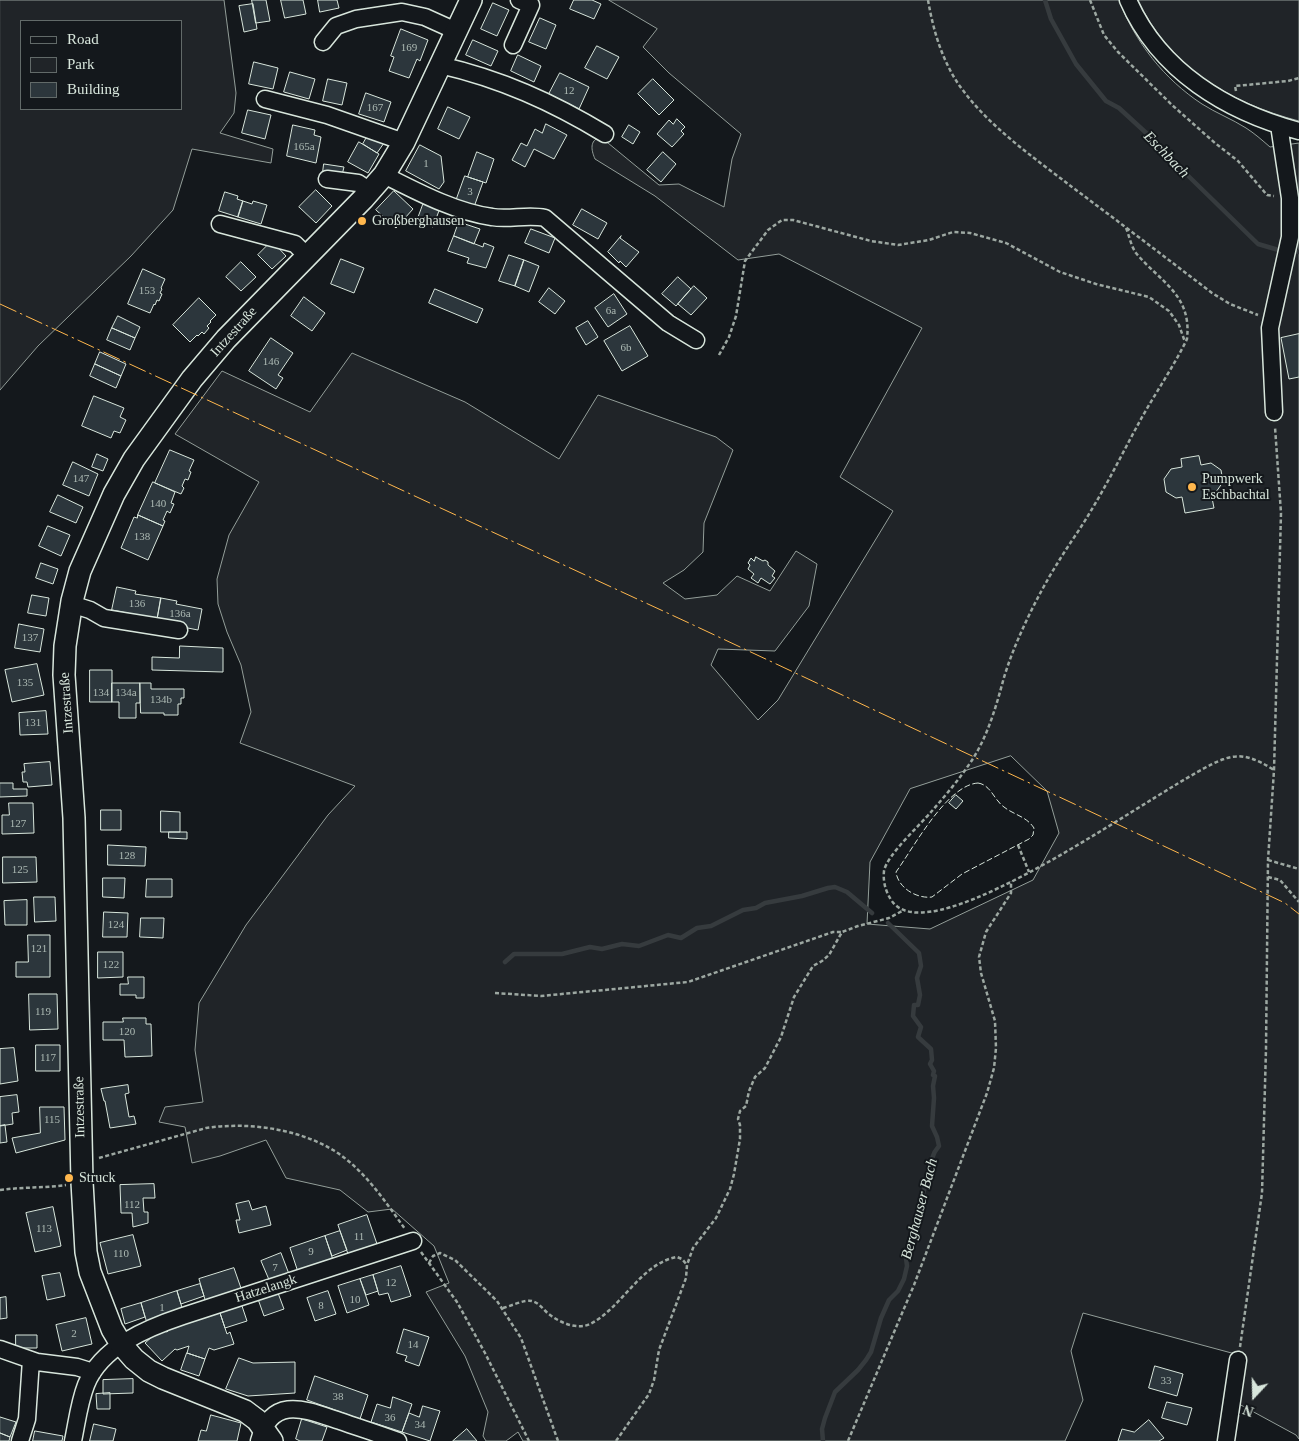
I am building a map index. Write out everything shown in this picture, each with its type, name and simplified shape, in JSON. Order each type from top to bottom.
[{"type":"main road","name":"Intzestraße","points":[[264,1436],[252,1416],[237,1407],[172,1382],[149,1371],[134,1360],[121,1344],[108,1320],[90,1272],[86,1252],[82,1182],[74,818],[64,662],[71,604],[80,571],[104,515],[134,459],[192,379],[226,339],[384,175],[404,142],[471,0]]},
{"type":"street","points":[[513,45],[531,5],[518,0]]},
{"type":"street","points":[[1128,0],[1149,37],[1169,61],[1194,83],[1239,110],[1299,131]]},
{"type":"street","points":[[323,42],[336,26],[356,19],[402,12],[416,14],[456,31]]},
{"type":"street","points":[[440,64],[523,90],[549,102],[605,134]]},
{"type":"street","points":[[265,98],[327,115],[404,142]]},
{"type":"street","points":[[1274,412],[1270,328],[1290,237],[1295,198],[1279,125]]},
{"type":"street","points":[[384,175],[429,198],[488,217],[502,219],[537,216],[545,218],[668,323],[696,340]]},
{"type":"street","points":[[327,179],[358,183],[370,191]]},
{"type":"street","points":[[220,224],[295,244],[307,256]]},
{"type":"street","points":[[71,604],[90,610],[104,618],[179,630]]},
{"type":"street","name":"Hatzelangk","points":[[73,1441],[82,1396],[86,1383],[93,1372],[121,1344],[146,1329],[414,1241]]},
{"type":"street","points":[[0,1349],[31,1360],[77,1367],[93,1372]]},
{"type":"street","points":[[20,1441],[27,1419],[31,1360]]},
{"type":"street","points":[[1226,1441],[1238,1360]]},
{"type":"street","points":[[264,1436],[269,1418],[282,1411],[302,1409],[398,1441]]},
{"type":"path","points":[[928,0],[934,31],[942,54],[957,82],[988,119],[1049,169],[1212,293],[1248,312],[1271,318]]},
{"type":"path","points":[[1090,0],[1104,34],[1136,70],[1172,105],[1238,161],[1267,195],[1295,198]]},
{"type":"path","points":[[1239,110],[1235,86],[1288,81],[1299,78]]},
{"type":"path","points":[[719,355],[729,337],[736,316],[745,261],[768,230],[782,220],[793,220],[871,241],[898,245],[929,240],[953,232],[970,233],[1006,243],[1060,272],[1096,284],[1149,297],[1169,311],[1179,326],[1185,342]]},
{"type":"path","points":[[1126,228],[1135,252],[1178,296],[1186,317],[1188,330],[1185,342],[1090,514],[1055,567],[1045,586],[1008,667],[990,722],[973,758],[932,811],[894,854],[886,866],[885,887],[893,903],[913,913],[926,913],[952,907],[1053,860],[1162,792],[1223,759],[1243,756],[1258,760],[1274,770]]},
{"type":"path","points":[[1238,1360],[1262,1193],[1268,860],[1274,770],[1282,513],[1274,412]]},
{"type":"path","points":[[1018,845],[1030,872]]},
{"type":"path","points":[[1268,860],[1299,869]]},
{"type":"path","points":[[1268,877],[1280,880],[1299,902]]},
{"type":"path","points":[[848,1441],[911,1293],[987,1093],[996,1054],[995,1021],[981,973],[979,957],[986,932],[1011,893],[1011,881]]},
{"type":"path","points":[[495,993],[541,996],[688,982],[833,932],[842,932],[890,918],[904,910]]},
{"type":"path","points":[[616,1441],[650,1394],[660,1350],[686,1278],[686,1265],[693,1248],[716,1218],[730,1189],[740,1139],[738,1119],[740,1111],[746,1106],[755,1077],[765,1068],[781,1038],[794,996],[812,966],[829,955],[842,932]]},
{"type":"path","points":[[82,1158],[103,1158],[206,1128],[224,1125],[246,1125],[300,1136],[333,1150],[382,1196],[457,1302],[529,1441]]},
{"type":"path","points":[[0,1190],[20,1187],[49,1188],[82,1182]]},
{"type":"path","points":[[428,1263],[433,1256],[440,1253],[455,1260],[497,1301],[521,1338],[558,1441]]},
{"type":"path","points":[[502,1308],[530,1300],[537,1303],[561,1322],[576,1326],[588,1325],[613,1309],[636,1283],[659,1263],[677,1257],[686,1265]]},
{"type":"green space","points":[[0,0],[224,0],[236,93],[234,113],[220,133],[273,149],[271,163],[192,149],[173,210],[131,256],[38,346],[0,390]]},
{"type":"green space","points":[[609,0],[1119,0],[1142,45],[1163,71],[1188,94],[1207,107],[1246,128],[1270,147],[1299,143],[1299,1439],[1296,1435],[1239,1404],[1239,1355],[1083,1313],[1071,1351],[1083,1400],[1065,1441],[523,1441],[518,1432],[506,1441],[486,1441],[483,1436],[488,1412],[465,1356],[426,1292],[449,1283],[434,1246],[392,1209],[368,1212],[340,1190],[286,1178],[266,1140],[220,1156],[192,1163],[185,1127],[159,1122],[165,1107],[203,1102],[195,1050],[199,1003],[246,925],[328,815],[355,786],[240,743],[251,712],[241,665],[218,604],[217,579],[229,535],[259,482],[175,434],[222,371],[310,412],[352,353],[465,402],[559,459],[598,395],[716,437],[733,450],[704,523],[703,552],[684,570],[663,583],[685,599],[717,595],[737,576],[770,591],[796,551],[817,564],[809,606],[775,651],[718,649],[711,665],[758,720],[778,700],[893,511],[840,477],[922,328],[779,254],[738,260],[655,196],[595,159],[592,145],[598,138],[608,143],[659,185],[679,184],[724,207],[732,159],[741,134],[669,73],[643,47],[657,29]],"holes":[[[1011,756],[1047,791],[1059,833],[1033,880],[930,929],[867,924],[870,862],[910,789]]]},
{"type":"green space","points":[[1138,0],[1299,0],[1299,121],[1249,104],[1204,79],[1184,63],[1167,45],[1151,24]]},
{"type":"building","points":[[252,0],[266,0],[270,21],[256,23]]},
{"type":"building","points":[[281,0],[303,0],[306,14],[285,18]]},
{"type":"building","points":[[318,0],[337,0],[339,8],[320,12]]},
{"type":"building","points":[[574,0],[592,0],[601,4],[594,19],[570,9]]},
{"type":"building","points":[[493,3],[509,10],[497,36],[481,29]]},
{"type":"building","points":[[253,4],[257,29],[244,32],[239,6]]},
{"type":"building","points":[[540,18],[556,25],[546,49],[529,42]]},
{"type":"building","points":[[401,29],[428,40],[420,61],[417,59],[409,78],[389,71],[394,57],[391,56]]},
{"type":"building","points":[[473,40],[498,51],[491,66],[466,55]]},
{"type":"building","points":[[597,46],[619,57],[607,79],[585,68]]},
{"type":"building","points":[[518,55],[541,66],[534,82],[511,71]]},
{"type":"building","points":[[254,62],[278,68],[273,89],[249,84]]},
{"type":"building","points":[[290,72],[315,79],[309,99],[284,92]]},
{"type":"building","points":[[560,73],[589,87],[579,109],[549,94]]},
{"type":"building","points":[[328,79],[347,83],[342,105],[323,101]]},
{"type":"building","points":[[653,79],[674,100],[659,115],[638,94]]},
{"type":"building","points":[[366,93],[391,102],[384,122],[359,114]]},
{"type":"building","points":[[448,107],[470,117],[459,139],[438,129]]},
{"type":"building","points":[[248,110],[271,115],[265,139],[242,133]]},
{"type":"building","points":[[677,119],[685,127],[681,131],[684,134],[672,147],[657,134],[669,120],[673,124]]},
{"type":"building","points":[[546,124],[567,135],[554,159],[534,149],[525,167],[512,160],[521,143],[527,146],[535,129],[542,133]]},
{"type":"building","points":[[293,125],[315,130],[314,135],[321,137],[316,163],[287,156]]},
{"type":"building","points":[[629,125],[640,132],[633,144],[622,137]]},
{"type":"building","points":[[367,137],[384,143],[377,153],[363,144]]},
{"type":"building","points":[[359,142],[379,154],[368,173],[348,162]]},
{"type":"building","points":[[420,145],[441,156],[444,182],[439,189],[406,171]]},
{"type":"building","points":[[477,152],[494,159],[486,183],[468,177]]},
{"type":"building","points":[[663,152],[676,164],[661,182],[647,170]]},
{"type":"building","points":[[324,164],[344,167],[342,175],[323,172]]},
{"type":"building","points":[[465,176],[483,182],[474,207],[456,201]]},
{"type":"building","points":[[316,190],[332,206],[316,223],[299,207]]},
{"type":"building","points":[[394,191],[413,209],[396,228],[376,210]]},
{"type":"building","points":[[225,192],[238,196],[237,199],[243,201],[238,217],[219,211]]},
{"type":"building","points":[[243,201],[252,204],[253,201],[267,205],[261,224],[238,217]]},
{"type":"building","points":[[424,202],[440,208],[433,227],[417,221]]},
{"type":"building","points":[[582,209],[607,223],[598,239],[573,225]]},
{"type":"building","points":[[459,222],[480,229],[474,244],[454,236]]},
{"type":"building","points":[[531,229],[555,238],[549,253],[525,243]]},
{"type":"building","points":[[454,236],[483,247],[484,243],[494,247],[486,268],[467,263],[469,258],[448,251]]},
{"type":"building","points":[[621,236],[620,238],[639,252],[626,267],[608,252]]},
{"type":"building","points":[[272,241],[286,256],[272,269],[258,255]]},
{"type":"building","points":[[509,255],[524,260],[515,286],[499,281]]},
{"type":"building","points":[[341,259],[364,268],[354,293],[331,284]]},
{"type":"building","points":[[524,260],[539,266],[529,292],[515,286]]},
{"type":"building","points":[[241,262],[256,277],[241,291],[226,277]]},
{"type":"building","points":[[143,269],[165,279],[159,301],[157,300],[154,304],[150,313],[128,304]]},
{"type":"building","points":[[678,277],[691,289],[676,306],[662,294]]},
{"type":"building","points":[[694,286],[707,298],[691,315],[678,304]]},
{"type":"building","points":[[549,288],[565,301],[555,314],[539,302]]},
{"type":"building","points":[[435,289],[483,309],[477,323],[429,303]]},
{"type":"building","points":[[614,294],[627,314],[608,327],[595,308]]},
{"type":"building","points":[[304,297],[325,313],[312,331],[291,316]]},
{"type":"building","points":[[199,298],[216,315],[210,321],[207,326],[209,328],[204,334],[202,332],[190,342],[173,325]]},
{"type":"building","points":[[118,316],[140,327],[135,338],[112,328]]},
{"type":"building","points":[[588,321],[598,337],[586,345],[576,328]]},
{"type":"building","points":[[630,326],[648,356],[622,371],[604,341]]},
{"type":"building","points":[[112,328],[135,338],[130,350],[107,340]]},
{"type":"building","points":[[1299,334],[1299,377],[1289,379],[1281,338]]},
{"type":"building","points":[[271,338],[293,353],[278,375],[283,378],[276,389],[249,371]]},
{"type":"building","points":[[100,352],[126,364],[121,376],[95,364]]},
{"type":"building","points":[[95,364],[121,376],[116,388],[90,376]]},
{"type":"building","points":[[94,396],[124,408],[120,417],[126,420],[120,433],[114,431],[111,438],[82,426]]},
{"type":"building","points":[[170,450],[194,460],[189,471],[191,472],[188,480],[185,479],[182,486],[184,488],[181,494],[155,483]]},
{"type":"building","points":[[97,454],[108,459],[103,471],[92,467]]},
{"type":"building","name":"Pumpwerk Eschbachtal","points":[[1199,456],[1201,465],[1211,463],[1221,470],[1223,482],[1216,492],[1211,493],[1214,508],[1185,513],[1182,497],[1176,498],[1166,492],[1164,479],[1171,469],[1182,467],[1181,459]]},
{"type":"building","points":[[73,462],[98,474],[89,496],[63,485]]},
{"type":"building","points":[[153,482],[175,492],[171,503],[174,504],[170,513],[167,511],[163,520],[165,521],[163,526],[138,515]]},
{"type":"building","points":[[58,495],[83,507],[76,523],[50,512]]},
{"type":"building","points":[[138,515],[163,526],[148,560],[121,548],[134,517],[137,518]]},
{"type":"building","points":[[48,526],[70,535],[61,556],[39,546]]},
{"type":"building","points":[[756,557],[768,562],[768,565],[775,571],[772,576],[775,578],[770,584],[761,578],[758,583],[751,578],[754,574],[748,569],[750,565],[748,563],[751,558],[754,561]]},
{"type":"building","points":[[41,563],[58,569],[53,584],[36,578]]},
{"type":"building","points":[[117,587],[136,591],[135,594],[161,598],[157,619],[112,610]]},
{"type":"building","points":[[32,595],[49,598],[46,616],[28,613]]},
{"type":"building","points":[[161,598],[177,601],[176,604],[202,609],[198,630],[157,622]]},
{"type":"building","points":[[19,624],[44,629],[40,652],[15,648]]},
{"type":"building","points":[[180,646],[223,648],[223,672],[152,670],[152,657],[179,658]]},
{"type":"building","points":[[37,664],[44,695],[12,702],[5,670]]},
{"type":"building","points":[[90,670],[112,670],[112,702],[90,702]]},
{"type":"building","points":[[112,683],[140,683],[140,703],[136,703],[136,718],[119,718],[119,702],[112,702]]},
{"type":"building","points":[[140,683],[151,683],[151,689],[184,689],[184,698],[181,698],[181,704],[178,704],[178,715],[141,713]]},
{"type":"building","points":[[46,711],[48,734],[20,735],[19,713]]},
{"type":"building","points":[[50,762],[52,785],[28,787],[27,782],[23,782],[22,772],[25,772],[24,764]]},
{"type":"building","points":[[0,783],[13,783],[13,789],[27,789],[27,796],[0,797]]},
{"type":"building","points":[[956,795],[963,801],[956,809],[949,803]]},
{"type":"building","points":[[9,803],[33,803],[34,833],[2,834],[2,815],[9,815]]},
{"type":"building","points":[[101,810],[121,810],[121,830],[101,830]]},
{"type":"building","points":[[161,811],[180,812],[180,832],[161,832]]},
{"type":"building","points":[[169,832],[187,832],[187,839],[169,838]]},
{"type":"building","points":[[108,845],[146,847],[145,866],[108,865]]},
{"type":"building","points":[[3,857],[36,857],[37,882],[3,883]]},
{"type":"building","points":[[103,878],[125,878],[124,898],[103,897]]},
{"type":"building","points":[[147,879],[172,879],[172,897],[146,897]]},
{"type":"building","points":[[34,897],[55,897],[56,921],[35,922]]},
{"type":"building","points":[[27,900],[27,925],[5,925],[4,901]]},
{"type":"building","points":[[104,912],[128,913],[127,937],[103,937]]},
{"type":"building","points":[[141,918],[164,918],[163,938],[140,937]]},
{"type":"building","points":[[28,935],[50,935],[50,977],[16,977],[16,962],[28,962]]},
{"type":"building","points":[[98,952],[123,952],[123,977],[98,978]]},
{"type":"building","points":[[128,977],[144,977],[144,998],[136,998],[136,995],[120,995],[120,984],[128,984]]},
{"type":"building","points":[[29,994],[57,994],[58,1029],[30,1030]]},
{"type":"building","points":[[123,1018],[146,1018],[146,1024],[151,1024],[152,1056],[125,1057],[124,1040],[103,1040],[103,1022],[123,1022]]},
{"type":"building","points":[[36,1045],[60,1045],[60,1071],[36,1071]]},
{"type":"building","points":[[14,1048],[18,1081],[0,1084],[0,1049]]},
{"type":"building","points":[[128,1085],[129,1093],[125,1094],[129,1117],[134,1116],[136,1124],[110,1128],[101,1089]]},
{"type":"building","points":[[17,1095],[19,1112],[12,1113],[13,1124],[0,1126],[0,1097]]},
{"type":"building","points":[[40,1107],[64,1107],[65,1140],[16,1153],[12,1138],[40,1133]]},
{"type":"building","points":[[5,1125],[7,1142],[0,1143],[0,1126]]},
{"type":"building","points":[[154,1184],[155,1198],[143,1198],[144,1212],[148,1212],[148,1223],[133,1227],[132,1213],[121,1213],[120,1185]]},
{"type":"building","points":[[249,1201],[252,1210],[266,1206],[271,1225],[239,1233],[236,1220],[240,1220],[236,1204]]},
{"type":"building","points":[[53,1207],[61,1246],[35,1252],[26,1213]]},
{"type":"building","points":[[367,1215],[377,1244],[348,1254],[338,1225]]},
{"type":"building","points":[[340,1231],[347,1250],[332,1256],[325,1236]]},
{"type":"building","points":[[133,1235],[141,1266],[108,1274],[100,1243]]},
{"type":"building","points":[[325,1236],[333,1260],[298,1272],[290,1248]]},
{"type":"building","points":[[281,1253],[289,1274],[270,1282],[261,1261]]},
{"type":"building","points":[[401,1266],[411,1296],[391,1302],[388,1293],[379,1295],[373,1275]]},
{"type":"building","points":[[234,1268],[242,1291],[206,1303],[199,1279]]},
{"type":"building","points":[[60,1273],[65,1296],[47,1300],[42,1276]]},
{"type":"building","points":[[373,1275],[378,1291],[366,1295],[360,1279]]},
{"type":"building","points":[[360,1279],[369,1305],[347,1313],[338,1286]]},
{"type":"building","points":[[200,1284],[204,1296],[181,1304],[177,1291]]},
{"type":"building","points":[[177,1291],[183,1311],[147,1323],[141,1303]]},
{"type":"building","points":[[328,1291],[336,1314],[315,1321],[307,1298]]},
{"type":"building","points":[[278,1293],[284,1309],[264,1316],[258,1299]]},
{"type":"building","points":[[6,1297],[7,1318],[0,1319],[0,1298]]},
{"type":"building","points":[[141,1303],[145,1317],[125,1324],[121,1309]]},
{"type":"building","points":[[242,1306],[247,1321],[225,1328],[220,1313]]},
{"type":"building","points":[[220,1313],[227,1334],[230,1332],[234,1344],[214,1350],[209,1348],[205,1359],[187,1353],[189,1346],[175,1349],[162,1361],[145,1343],[161,1329],[167,1332],[171,1328]]},
{"type":"building","points":[[86,1318],[92,1344],[62,1351],[56,1325]]},
{"type":"building","points":[[404,1329],[429,1337],[419,1366],[405,1361],[407,1356],[397,1353]]},
{"type":"building","points":[[16,1335],[37,1335],[37,1348],[16,1348]]},
{"type":"building","points":[[187,1353],[205,1359],[199,1376],[181,1370]]},
{"type":"building","points":[[239,1358],[253,1363],[295,1362],[295,1393],[248,1396],[226,1389]]},
{"type":"building","points":[[1155,1366],[1183,1374],[1177,1396],[1149,1388]]},
{"type":"building","points":[[315,1376],[368,1395],[360,1419],[307,1400]]},
{"type":"building","points":[[133,1379],[133,1393],[103,1394],[103,1380]]},
{"type":"building","points":[[110,1393],[110,1409],[97,1409],[96,1394]]},
{"type":"building","points":[[393,1397],[412,1404],[402,1432],[371,1422],[377,1404],[390,1408]]},
{"type":"building","points":[[1167,1402],[1192,1408],[1187,1425],[1162,1418]]},
{"type":"building","points":[[423,1406],[440,1411],[430,1441],[402,1432],[409,1413],[419,1417]]},
{"type":"building","points":[[211,1415],[241,1423],[237,1441],[198,1441],[201,1430],[206,1431]]},
{"type":"building","points":[[0,1417],[16,1422],[10,1437],[0,1433]]},
{"type":"building","points":[[302,1419],[327,1427],[322,1441],[300,1441],[296,1439]]},
{"type":"building","points":[[1149,1420],[1164,1438],[1159,1441],[1118,1441],[1122,1429],[1134,1432]]},
{"type":"building","points":[[94,1424],[116,1429],[113,1441],[90,1441]]},
{"type":"building","points":[[467,1429],[477,1441],[453,1441]]},
{"type":"building","points":[[35,1431],[63,1436],[62,1441],[33,1441]]},
{"type":"building","points":[[0,1433],[10,1437],[9,1441],[0,1441]]},
{"type":"waterway","name":"Eschbach","points":[[1045,0],[1051,19],[1076,64],[1106,101],[1119,108],[1155,141],[1167,158],[1173,161],[1258,244],[1282,251],[1299,252]]},
{"type":"waterway","points":[[505,962],[514,954],[562,954],[590,947],[602,949],[622,944],[639,946],[668,935],[681,938],[697,928],[711,926],[743,910],[835,887],[847,892],[872,913]]},
{"type":"waterway","name":"Berghauser Bach","points":[[823,1441],[822,1429],[835,1392],[858,1370],[871,1352],[881,1318],[889,1300],[898,1291],[904,1279],[907,1266],[906,1258],[925,1186],[930,1176],[933,1157],[939,1146],[932,1126],[935,1076],[930,1064],[932,1060],[931,1049],[918,1037],[921,1027],[913,1016],[914,1005],[918,1005],[920,995],[917,978],[921,966],[919,953],[888,923]]},
{"type":"fence","points":[[978,783],[986,787],[1004,807],[1031,824],[1034,828],[1033,835],[1029,839],[962,874],[932,897],[920,896],[909,891],[900,883],[896,872],[943,805],[966,786],[978,783]]},
{"type":"power","points":[[0,304],[689,623],[1285,903],[1299,914]]},
{"type":"place","name":"Großberghausen","points":[[362,221]]},
{"type":"place","name":"Pumpwerk Eschbachtal","points":[[1192,487]]},
{"type":"place","name":"Struck","points":[[69,1178]]}]
